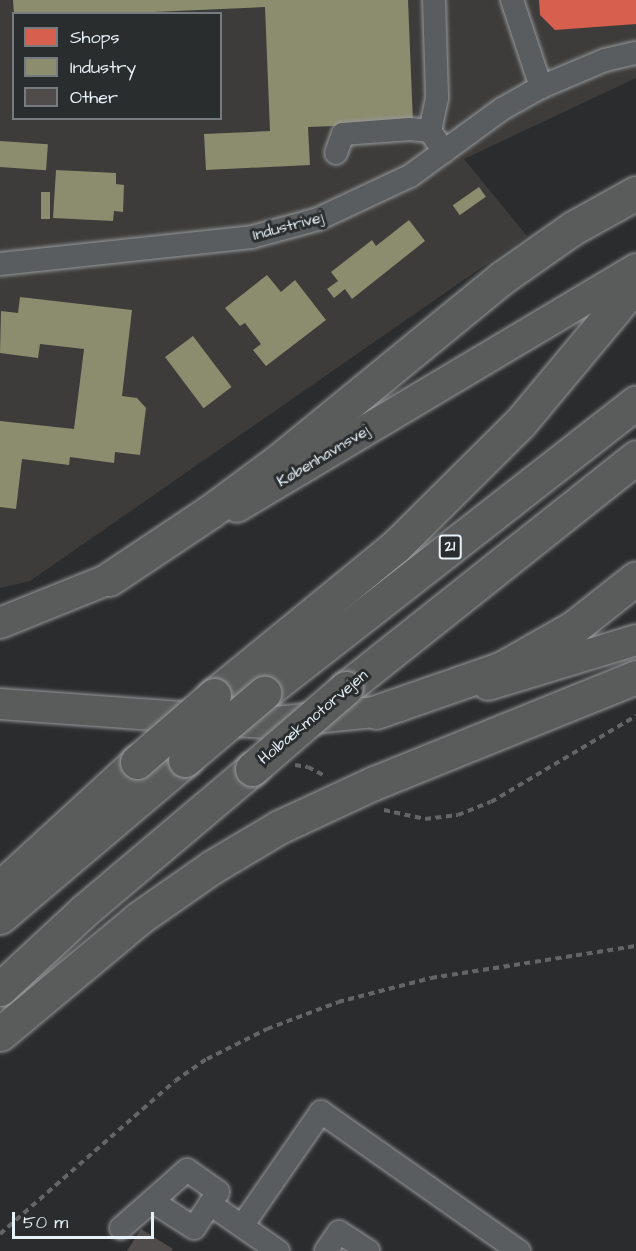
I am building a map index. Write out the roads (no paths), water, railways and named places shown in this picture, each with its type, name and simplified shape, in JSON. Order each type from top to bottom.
[{"type":"highway","points":[[109,579],[211,511],[277,462],[502,277],[573,228],[636,193]]},
{"type":"highway","points":[[0,888],[137,762],[214,695],[395,547],[520,423],[625,297],[636,287]]},
{"type":"highway","name":"21","points":[[0,917],[264,693],[636,402]]},
{"type":"highway","name":"Holbækmotorvejen","points":[[0,989],[85,910],[346,688],[636,457]]},
{"type":"highway","points":[[376,712],[502,668],[573,628],[636,578]]},
{"type":"highway","points":[[0,1034],[139,918],[212,867],[279,827],[374,783],[636,677]]},
{"type":"main road","name":"Københavnsvej","points":[[0,623],[109,579],[249,500],[636,269]]},
{"type":"main road","points":[[0,704],[265,723],[376,712],[470,691],[636,640]]},
{"type":"street","points":[[434,0],[437,98],[430,131],[444,152]]},
{"type":"street","points":[[512,0],[541,87]]},
{"type":"street","name":"Industrivej","points":[[0,264],[209,242],[274,231],[343,210],[404,179],[502,109],[541,87],[605,60],[636,53]]},
{"type":"street","points":[[336,153],[343,134],[410,129],[430,131]]},
{"type":"street","points":[[242,1226],[321,1112],[519,1251]]},
{"type":"street","points":[[121,1228],[152,1201],[188,1170],[218,1192],[194,1228],[152,1201]]},
{"type":"street","points":[[210,1204],[278,1251]]},
{"type":"street","points":[[326,1251],[339,1232],[368,1251]]}]
